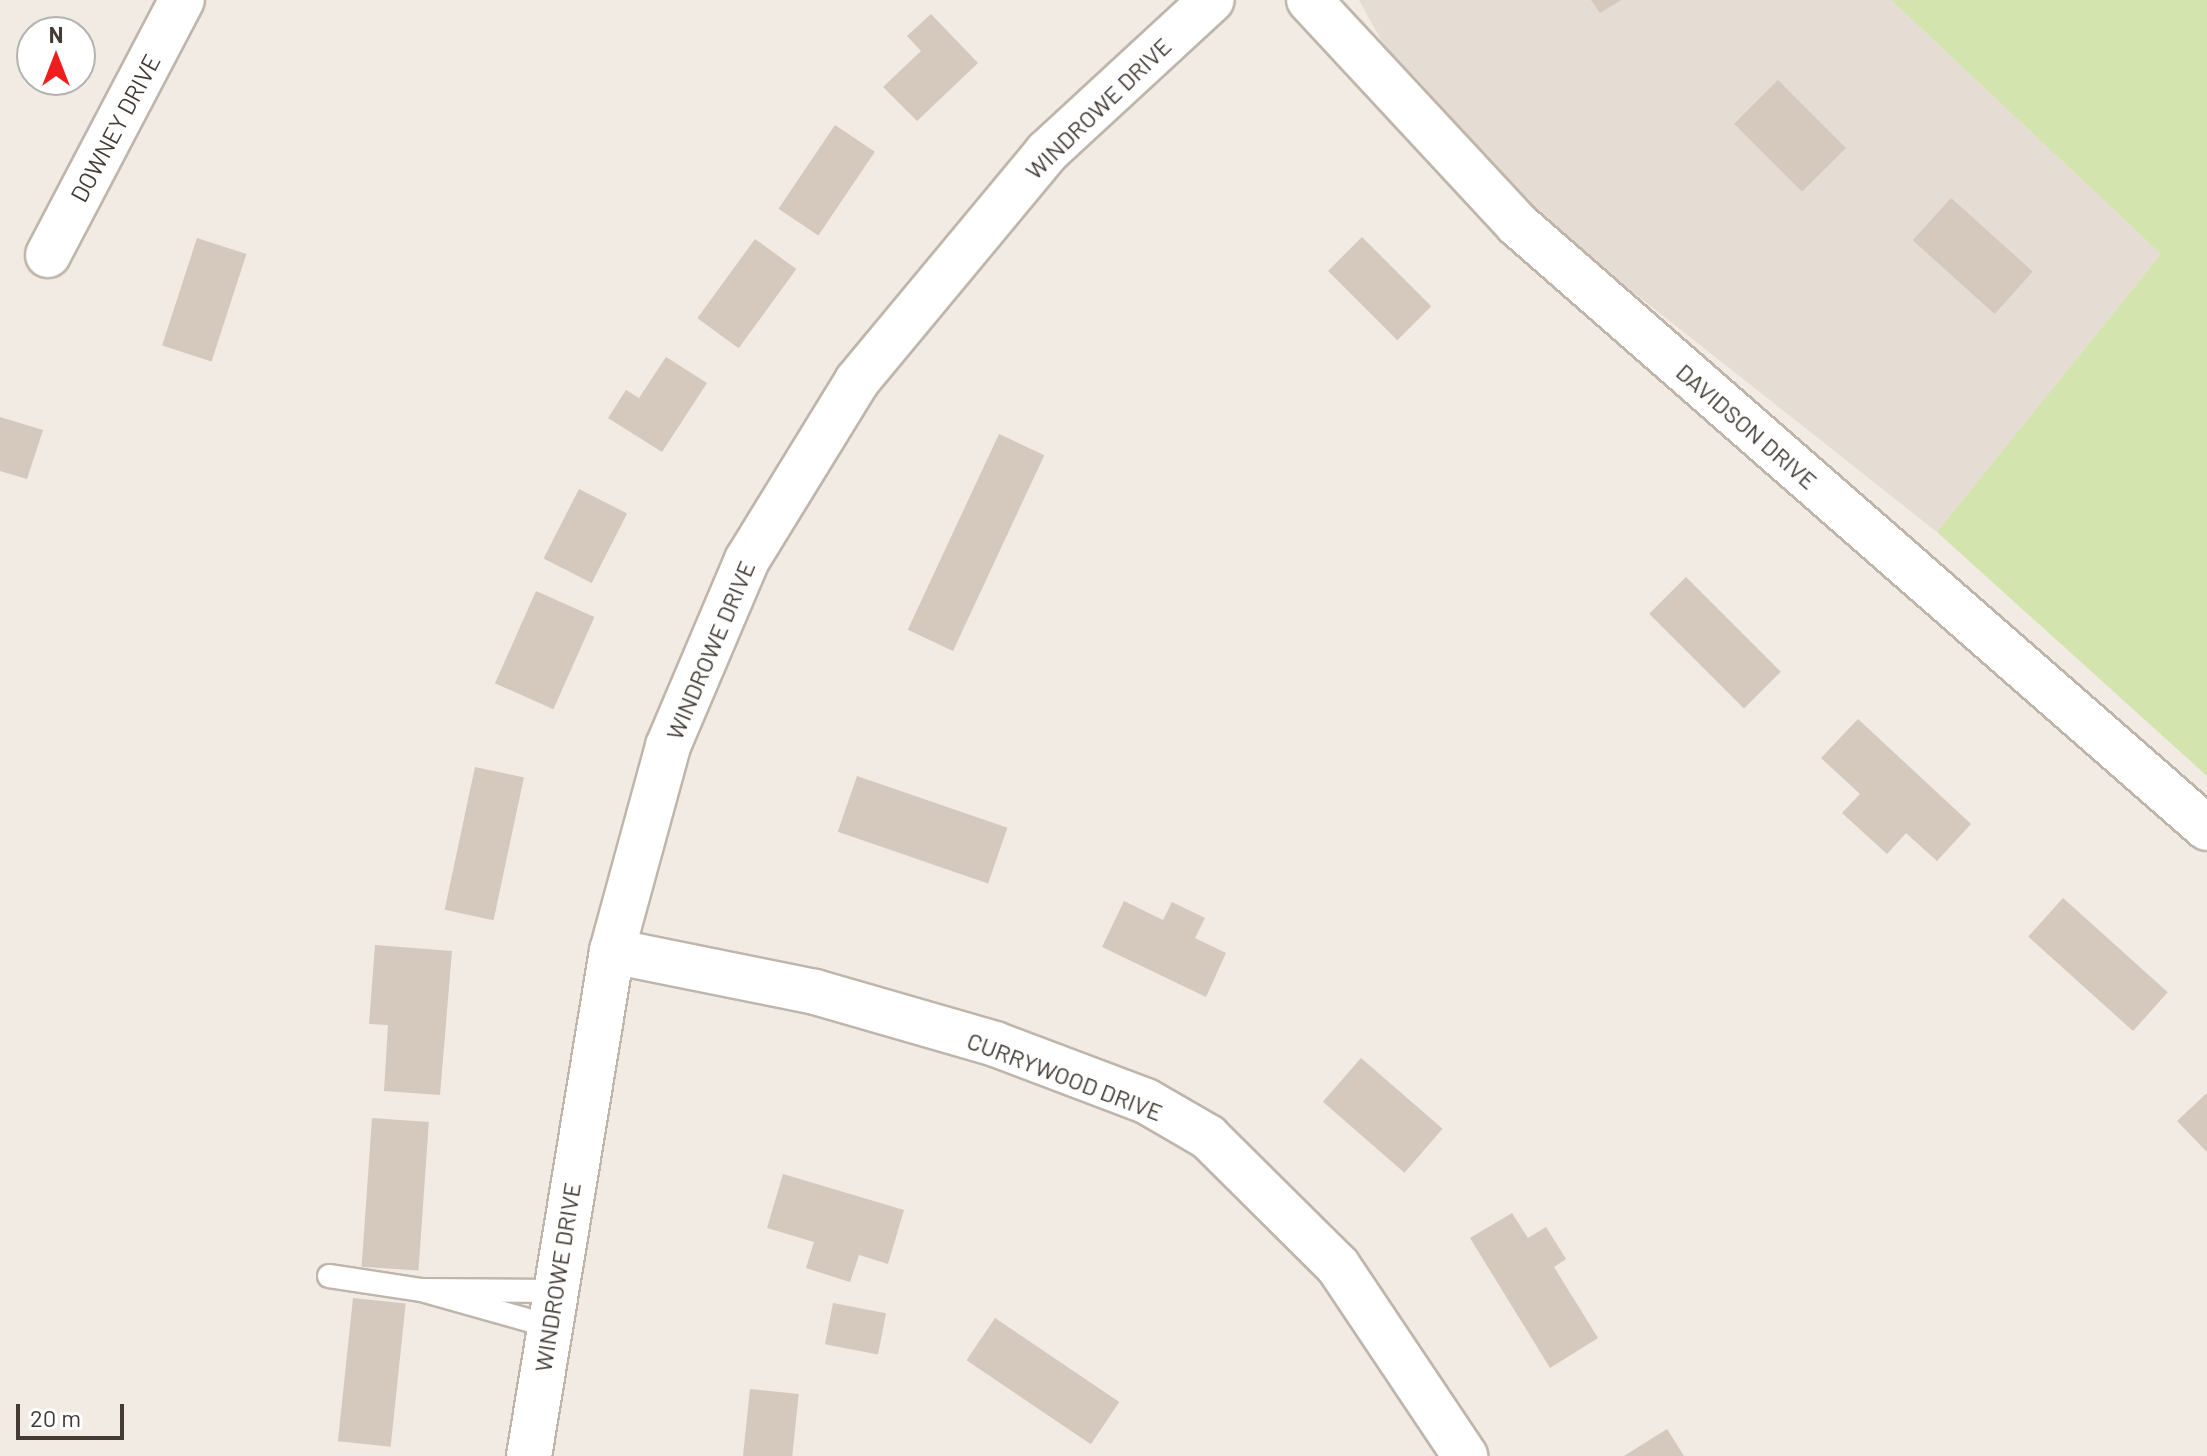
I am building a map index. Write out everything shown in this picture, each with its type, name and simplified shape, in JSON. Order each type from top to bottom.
[{"type":"street","name":"DOWNEY DRIVE","points":[[48,255],[182,0]]},
{"type":"street","name":"WINDROWE DRIVE","points":[[529,1456],[612,951],[668,746],[741,574],[857,381],[1047,152],[1212,0]]},
{"type":"street","name":"DAVIDSON DRIVE","points":[[1309,0],[1517,224],[2207,828]]},
{"type":"street","name":"CURRYWOOD DRIVE","points":[[612,951],[815,992],[995,1044],[1146,1101],[1208,1137],[1338,1266],[1465,1456]]},
{"type":"lane","points":[[329,1276],[551,1308]]},
{"type":"lane","points":[[422,1290],[551,1308]]},
{"type":"shaded area","points":[[1359,0],[1891,0],[2161,254],[1937,532],[1434,135]]},
{"type":"green space","points":[[1891,0],[2207,0],[2207,776],[1937,532],[2161,254]]},
{"type":"building","points":[[1591,0],[1621,0],[1600,13]]},
{"type":"building","points":[[931,14],[978,63],[917,121],[883,87],[921,51],[907,36]]},
{"type":"building","points":[[1778,80],[1846,148],[1802,192],[1734,124]]},
{"type":"building","points":[[835,125],[875,152],[818,236],[779,209]]},
{"type":"building","points":[[1951,198],[2033,272],[1995,314],[1913,240]]},
{"type":"building","points":[[1362,237],[1431,306],[1397,340],[1328,271]]},
{"type":"building","points":[[197,238],[246,254],[212,362],[162,345]]},
{"type":"building","points":[[755,239],[796,269],[739,348],[697,318]]},
{"type":"building","points":[[666,357],[707,383],[662,452],[608,418],[626,390],[639,398]]},
{"type":"building","points":[[0,417],[43,430],[27,479],[0,471]]},
{"type":"building","points":[[999,434],[1044,455],[953,651],[908,630]]},
{"type":"building","points":[[579,489],[627,514],[592,583],[544,558]]},
{"type":"building","points":[[1686,577],[1781,672],[1744,709],[1649,614]]},
{"type":"building","points":[[536,591],[594,617],[553,709],[495,683]]},
{"type":"building","points":[[1858,719],[1971,824],[1937,861],[1906,833],[1887,854],[1842,813],[1860,794],[1821,758]]},
{"type":"building","points":[[475,767],[524,777],[494,920],[445,910]]},
{"type":"building","points":[[857,776],[1007,828],[988,884],[838,832]]},
{"type":"building","points":[[2063,898],[2168,992],[2133,1031],[2028,937]]},
{"type":"building","points":[[1124,901],[1163,920],[1172,902],[1205,918],[1195,938],[1226,953],[1206,997],[1102,947]]},
{"type":"building","points":[[375,945],[452,951],[440,1095],[384,1091],[388,1025],[369,1024]]},
{"type":"building","points":[[1361,1058],[1443,1129],[1404,1173],[1323,1102]]},
{"type":"building","points":[[2207,1093],[2207,1152],[2177,1121]]},
{"type":"building","points":[[372,1118],[429,1122],[418,1271],[362,1267]]},
{"type":"building","points":[[783,1174],[904,1210],[888,1264],[859,1255],[850,1282],[806,1268],[814,1242],[767,1228]]},
{"type":"building","points":[[1512,1213],[1528,1238],[1546,1227],[1566,1259],[1554,1267],[1598,1338],[1550,1368],[1470,1238]]},
{"type":"building","points":[[353,1298],[406,1304],[391,1447],[338,1441]]},
{"type":"building","points":[[833,1303],[886,1313],[878,1355],[825,1344]]},
{"type":"building","points":[[995,1318],[1119,1402],[1091,1444],[966,1360]]},
{"type":"building","points":[[750,1389],[799,1394],[792,1456],[743,1456]]},
{"type":"building","points":[[1667,1429],[1684,1456],[1624,1456]]}]
